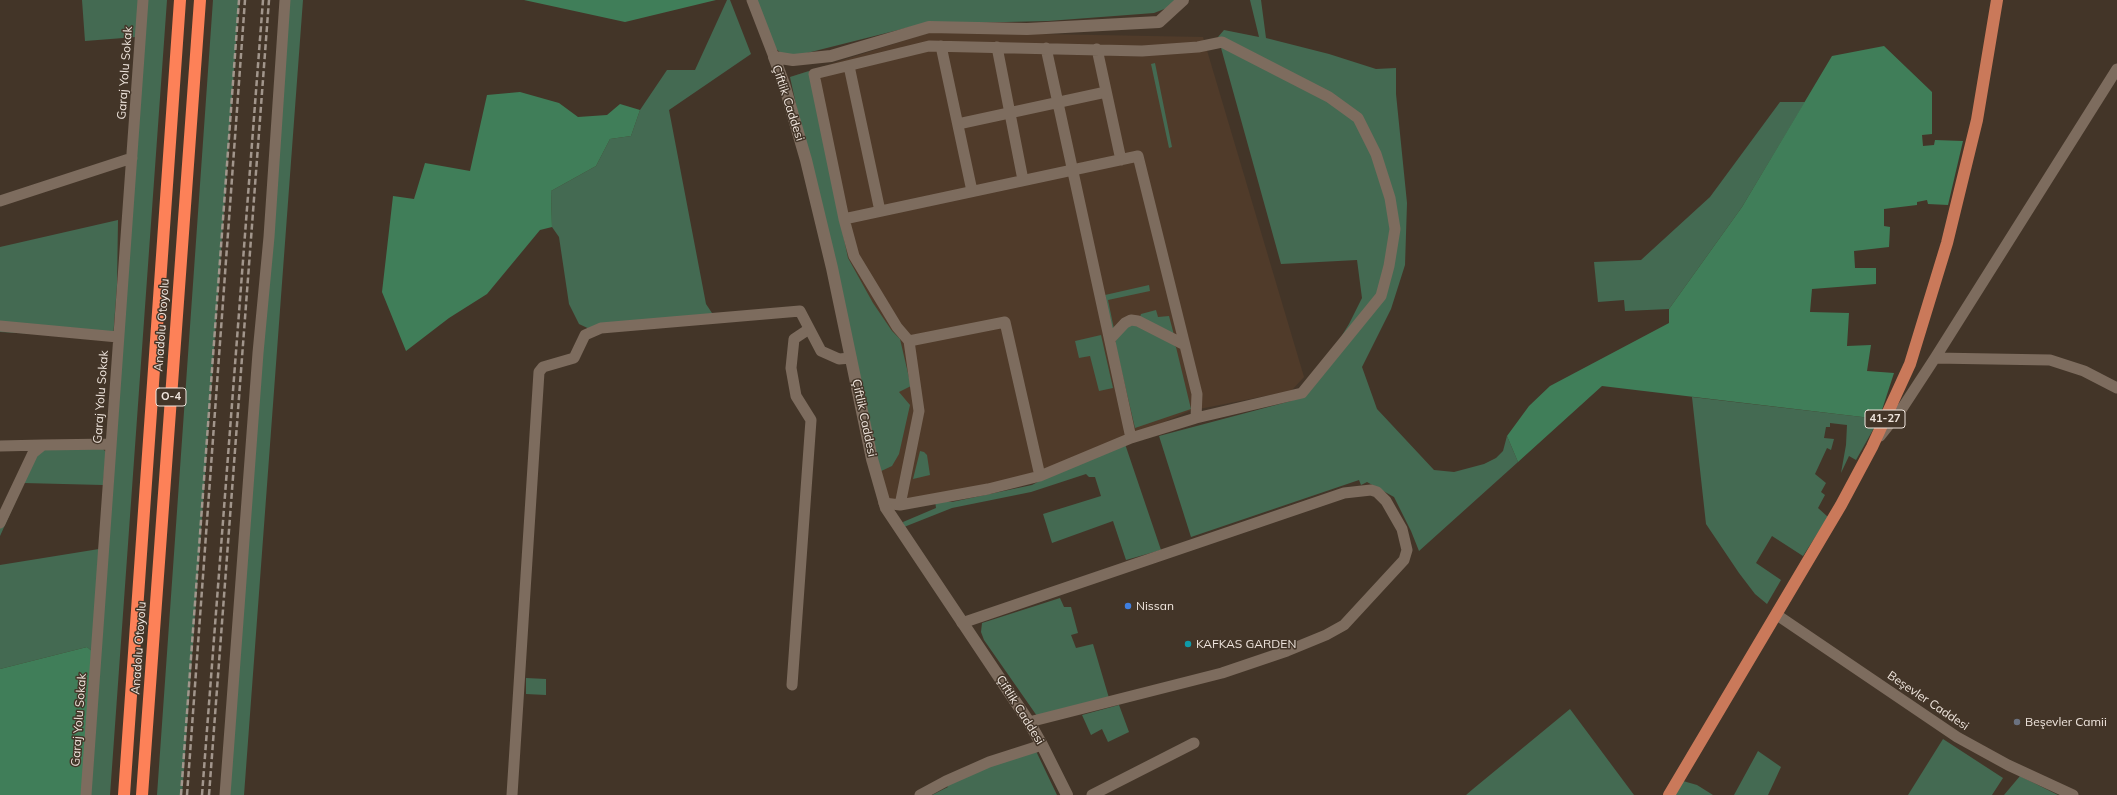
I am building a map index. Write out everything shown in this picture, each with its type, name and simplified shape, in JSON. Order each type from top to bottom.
[{"type":"highway","name":"Anadolu Otoyolu","points":[[124,795],[180,0]]},
{"type":"highway","name":"Anadolu Otoyolu","points":[[142,795],[200,0]]},
{"type":"main road","name":"41-27","points":[[1668,795],[1777,615],[1872,447],[1910,364],[1947,243],[1977,120],[1997,0]]},
{"type":"street","name":"Garaj Yolu Sokak","points":[[86,795],[143,0]]},
{"type":"street","points":[[225,795],[258,353],[269,237],[285,0]]},
{"type":"street","name":"Çiftlik Caddesi","points":[[752,0],[784,84],[806,160],[851,358],[872,459],[884,503],[1029,722],[1067,795]]},
{"type":"street","points":[[774,57],[793,60],[831,56],[929,27],[1027,29],[1159,22],[1183,0]]},
{"type":"street","points":[[884,503],[900,505],[988,489],[1040,476],[1131,438],[1196,418],[1302,393],[1381,296],[1390,266],[1396,230],[1390,198],[1376,154],[1358,118],[1329,97],[1222,42],[1198,46],[1142,51],[929,46],[814,74],[844,219],[854,256],[897,327],[909,341],[919,411],[900,505]]},
{"type":"street","points":[[940,46],[972,191]]},
{"type":"street","points":[[997,47],[1023,180]]},
{"type":"street","points":[[1046,48],[1111,338],[1131,438]]},
{"type":"street","points":[[1096,50],[1121,160]]},
{"type":"street","points":[[849,66],[880,211]]},
{"type":"street","points":[[1872,447],[1902,407],[1935,358],[2117,68]]},
{"type":"street","points":[[958,124],[1106,92]]},
{"type":"street","points":[[844,219],[1138,156],[1183,344],[1197,394],[1196,418]]},
{"type":"street","points":[[0,201],[132,158]]},
{"type":"street","points":[[512,795],[539,372],[543,367],[574,358],[586,335],[601,328],[800,311],[822,350],[839,359],[851,358]]},
{"type":"street","points":[[1111,338],[1125,323],[1131,320],[1138,321],[1183,344]]},
{"type":"street","points":[[909,341],[1005,322],[1040,476]]},
{"type":"street","points":[[0,326],[118,337]]},
{"type":"street","points":[[792,685],[812,420],[796,396],[791,368],[794,339],[809,329]]},
{"type":"street","points":[[1935,358],[2050,360],[2079,369],[2117,388]]},
{"type":"street","points":[[0,446],[111,444]]},
{"type":"street","points":[[0,523],[33,453],[43,445]]},
{"type":"street","points":[[962,622],[1344,493],[1360,490],[1371,490],[1377,492],[1386,501],[1402,529],[1406,550],[1404,560],[1344,625],[1326,635],[1237,668],[1029,722]]},
{"type":"street","name":"Beşevler Caddesi","points":[[1777,615],[1957,737],[2008,765],[2073,795]]},
{"type":"street","points":[[1092,795],[1194,743]]},
{"type":"street","points":[[920,795],[982,764],[1042,745]]},
{"type":"shaded area","points":[[931,32],[1203,37],[1304,377],[1291,391],[1189,411],[1062,467],[957,492],[887,501],[877,472],[790,77]]},
{"type":"green space","points":[[82,0],[139,0],[136,37],[85,41]]},
{"type":"green space","points":[[145,0],[167,0],[110,795],[88,795]]},
{"type":"green space","points":[[213,0],[239,0],[182,795],[157,795]]},
{"type":"green space","points":[[289,0],[303,0],[244,795],[228,795]]},
{"type":"green space","points":[[524,0],[716,0],[625,22]]},
{"type":"green space","points":[[727,0],[730,0],[751,54],[669,110],[706,304],[712,313],[711,322],[596,332],[579,324],[569,304],[559,237],[552,227],[551,191],[596,166],[610,139],[631,136],[640,110],[667,70],[695,70]]},
{"type":"green space","points":[[753,0],[1177,0],[1172,6],[1154,13],[1048,21],[922,24],[795,56],[782,54],[774,47]]},
{"type":"green space","points":[[1250,0],[1261,0],[1266,38],[1329,54],[1376,69],[1396,68],[1396,94],[1407,203],[1405,265],[1391,309],[1362,367],[1377,409],[1434,470],[1454,472],[1484,464],[1496,458],[1503,451],[1507,436],[1518,462],[1419,551],[1394,497],[1367,482],[1361,485],[1359,480],[1191,537],[1159,436],[1291,401],[1308,391],[1349,324],[1362,298],[1357,260],[1281,264],[1218,37],[1224,30],[1259,37]]},
{"type":"green space","points":[[1884,46],[1932,92],[1932,134],[1922,135],[1923,146],[1934,145],[1935,140],[1963,141],[1948,205],[1928,204],[1927,200],[1917,202],[1917,205],[1884,209],[1884,226],[1890,227],[1889,247],[1854,251],[1855,268],[1876,268],[1876,284],[1812,289],[1810,312],[1849,313],[1847,346],[1871,345],[1867,371],[1894,373],[1879,419],[1602,386],[1518,462],[1507,436],[1529,406],[1550,386],[1669,323],[1669,309],[1742,207],[1832,56]]},
{"type":"green space","points":[[1155,63],[1172,147],[1169,148],[1151,64]]},
{"type":"green space","points":[[809,71],[848,258],[873,303],[892,331],[900,339],[911,386],[899,392],[910,405],[899,454],[892,466],[877,473],[790,77]]},
{"type":"green space","points":[[520,92],[559,103],[578,117],[607,115],[620,104],[640,110],[631,136],[610,139],[596,166],[551,191],[552,227],[540,230],[487,294],[449,318],[406,351],[382,292],[393,196],[414,199],[425,163],[470,171],[487,95]]},
{"type":"green space","points":[[1780,102],[1805,102],[1742,207],[1669,309],[1625,311],[1624,300],[1598,302],[1594,262],[1641,260],[1710,197]]},
{"type":"green space","points":[[118,220],[117,285],[113,338],[0,332],[0,247]]},
{"type":"green space","points":[[1149,285],[1150,291],[1108,300],[1114,329],[1111,329],[1105,295]]},
{"type":"green space","points":[[1156,310],[1158,317],[1169,316],[1174,335],[1140,317],[1141,314]]},
{"type":"green space","points":[[1133,324],[1163,336],[1176,347],[1191,409],[1135,428],[1115,343],[1119,332]]},
{"type":"green space","points":[[1101,335],[1113,388],[1099,391],[1090,356],[1079,358],[1075,341]]},
{"type":"green space","points":[[1692,397],[1879,419],[1856,460],[1849,456],[1841,473],[1846,445],[1847,425],[1830,423],[1830,427],[1826,427],[1824,438],[1834,439],[1831,450],[1827,448],[1815,474],[1826,483],[1821,492],[1825,495],[1818,508],[1828,517],[1803,556],[1772,536],[1756,563],[1781,580],[1767,604],[1755,594],[1706,524]]},
{"type":"green space","points":[[1125,444],[1161,550],[1126,560],[1113,521],[1052,543],[1043,514],[1101,496],[1095,477],[1089,477],[1086,474],[1031,492],[952,508],[904,527],[903,522],[936,508],[935,500],[952,502],[1032,485],[1051,475]]},
{"type":"green space","points":[[102,448],[106,452],[103,485],[24,483],[0,536],[0,525],[32,458],[41,450]]},
{"type":"green space","points":[[920,451],[927,455],[930,475],[913,479]]},
{"type":"green space","points":[[99,549],[93,652],[87,647],[0,669],[0,565]]},
{"type":"green space","points":[[1060,598],[1064,607],[1071,607],[1078,633],[1071,635],[1076,648],[1093,644],[1109,698],[1037,716],[984,640],[981,632],[982,623]]},
{"type":"green space","points":[[87,647],[93,652],[82,795],[0,795],[0,669]]},
{"type":"green space","points":[[526,678],[546,679],[546,695],[526,694]]},
{"type":"green space","points":[[1119,705],[1129,732],[1108,742],[1102,729],[1091,735],[1082,715]]},
{"type":"green space","points":[[1570,709],[1634,795],[1466,795],[1473,789]]},
{"type":"green space","points":[[1943,739],[2003,778],[1992,795],[1908,795]]},
{"type":"green space","points":[[1036,751],[1057,795],[932,795],[948,787],[947,786],[963,776]]},
{"type":"green space","points":[[1758,751],[1781,767],[1768,795],[1734,795]]},
{"type":"green space","points":[[2020,776],[2058,795],[2004,795]]},
{"type":"green space","points":[[1683,781],[1697,785],[1713,795],[1675,795]]},
{"type":"railway","points":[[181,795],[239,0]]},
{"type":"railway","points":[[187,795],[245,0]]},
{"type":"railway","points":[[202,795],[263,0]]},
{"type":"railway","points":[[209,795],[269,0]]},
{"type":"place","name":"Nissan","points":[[1128,606]]},
{"type":"place","name":"KAFKAS GARDEN","points":[[1188,644]]},
{"type":"place","name":"Beşevler Camii","points":[[2017,722]]}]
